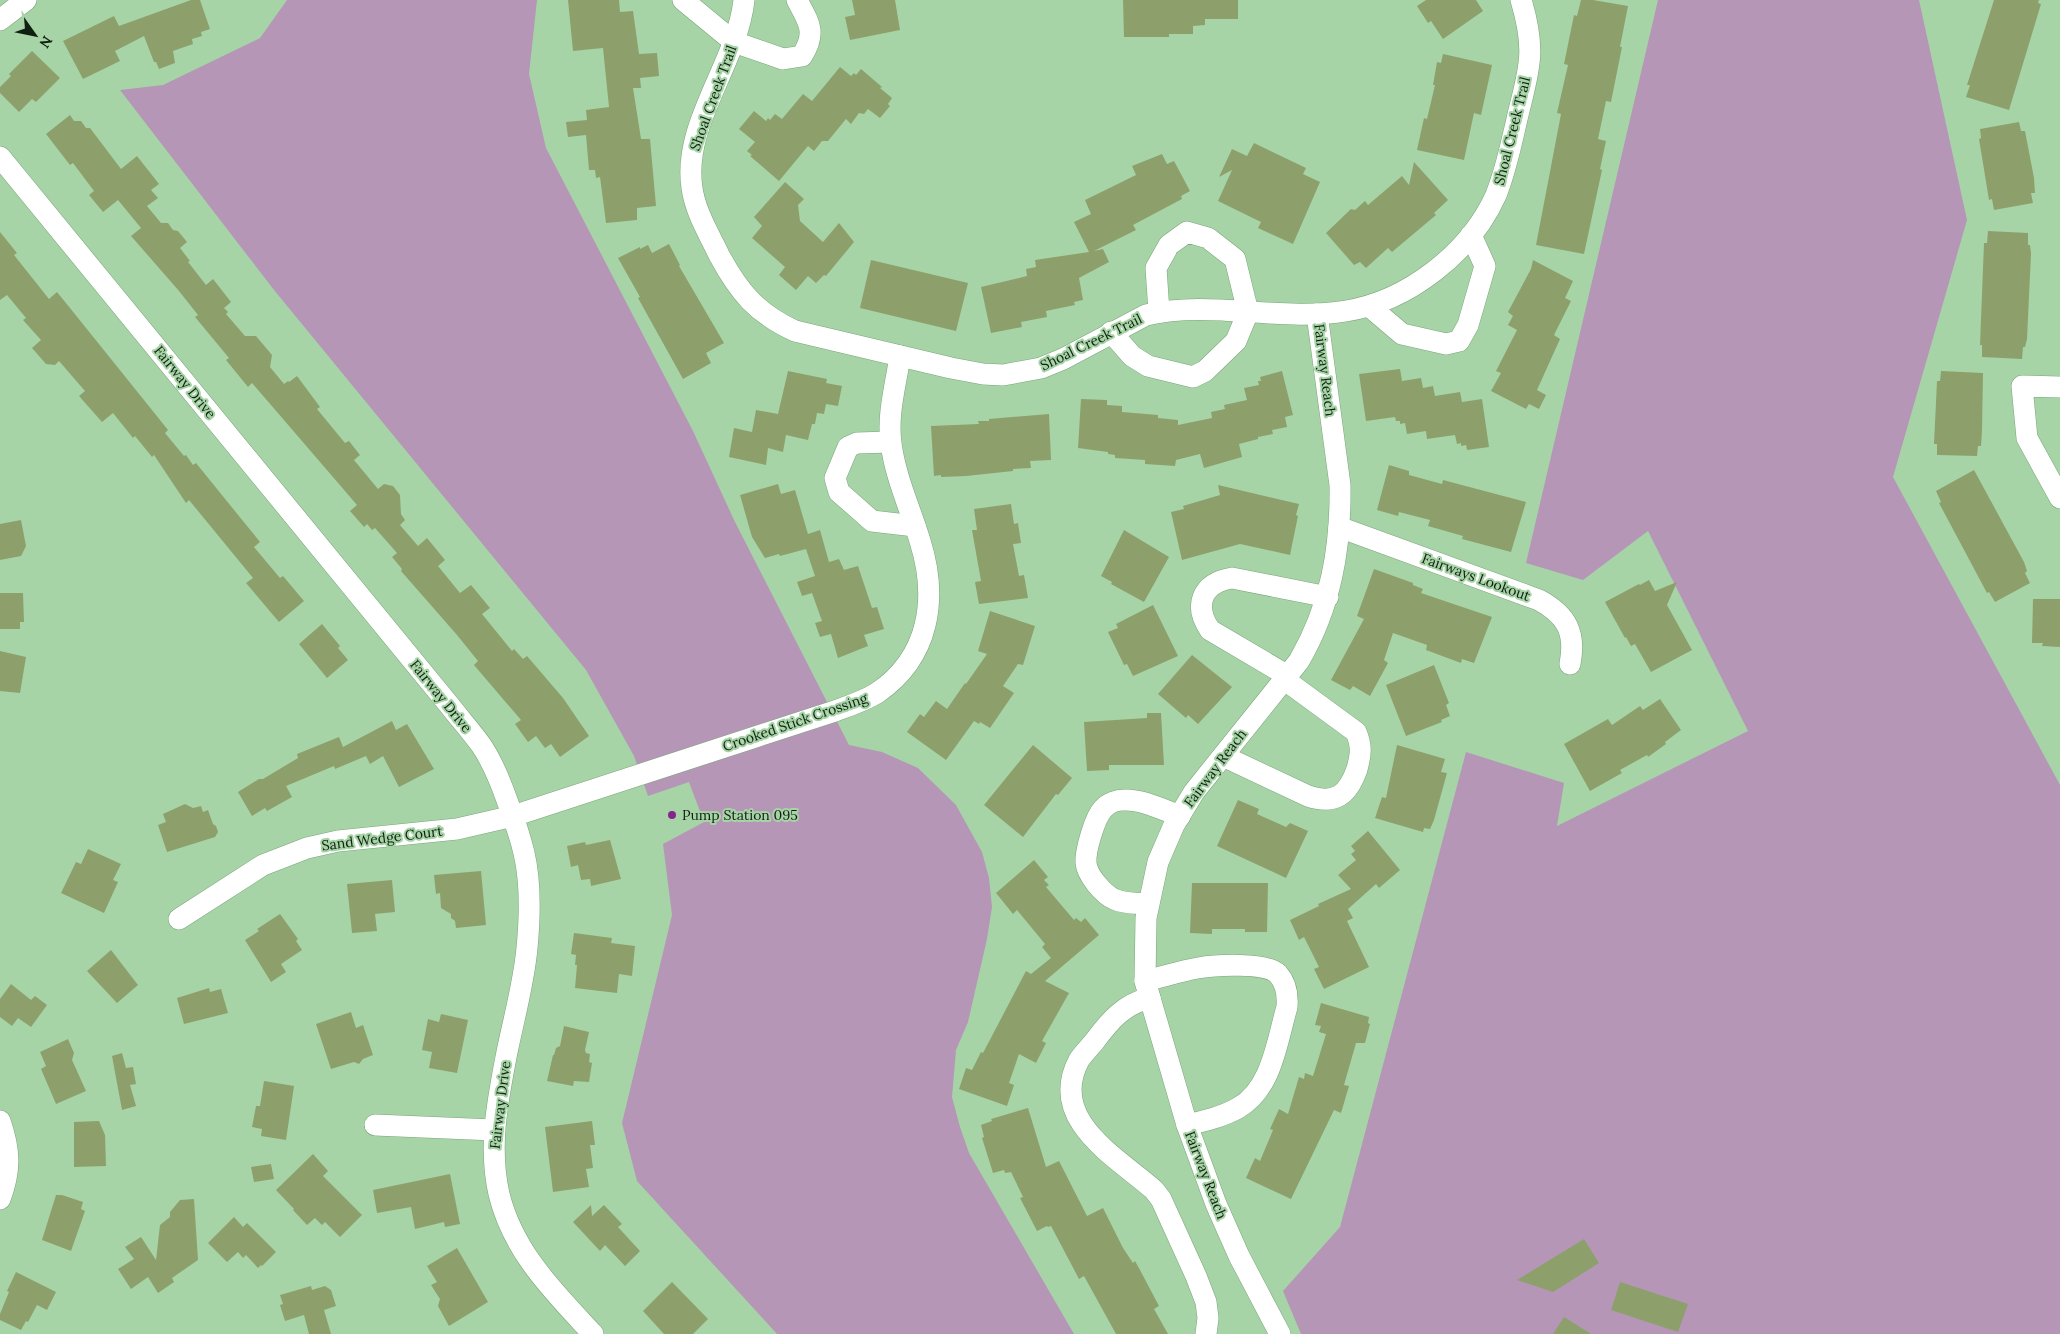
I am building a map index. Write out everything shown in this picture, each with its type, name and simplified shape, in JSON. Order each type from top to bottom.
[{"type":"street","points":[[0,20],[26,0]]},
{"type":"street","points":[[683,0],[734,42],[783,59],[802,56],[810,43],[811,27],[797,0]]},
{"type":"street","name":"Shoal Creek Trail","points":[[744,0],[738,32],[702,120],[692,152],[691,170],[695,201],[708,234],[732,280],[747,299],[777,323],[794,331],[983,374],[1003,376],[1041,368],[1063,359],[1146,315],[1187,310],[1318,314],[1369,306],[1400,292],[1422,279],[1448,260],[1483,220],[1506,169],[1529,64],[1529,40],[1521,0]]},
{"type":"street","name":"Fairway Drive","points":[[0,157],[481,745],[500,781],[524,854],[528,880],[527,949],[499,1093],[494,1130],[494,1167],[500,1195],[518,1242],[536,1271],[593,1334]]},
{"type":"street","points":[[1111,332],[1132,356],[1148,366],[1193,377],[1205,371],[1236,341],[1248,312],[1235,259],[1208,238],[1187,232],[1169,245],[1156,268],[1159,312]]},
{"type":"street","points":[[1369,306],[1402,334],[1446,344],[1459,341],[1468,325],[1485,266],[1470,235]]},
{"type":"street","name":"Fairway Reach","points":[[1280,1334],[1239,1256],[1216,1204],[1187,1125],[1147,989],[1148,904],[1158,862],[1194,792],[1286,678],[1308,646],[1328,597],[1336,560],[1340,484],[1318,314]]},
{"type":"street","name":"Crooked Stick Crossing","points":[[513,816],[835,711],[878,692],[902,670],[916,650],[925,628],[929,611],[929,581],[916,526],[896,469],[890,442],[890,422],[900,356]]},
{"type":"street","points":[[2060,387],[2022,386],[2027,438],[2060,498]]},
{"type":"street","points":[[890,442],[857,443],[848,447],[835,478],[838,492],[872,521],[916,526]]},
{"type":"street","name":"Fairways Lookout","points":[[1338,527],[1551,606],[1562,617],[1570,632],[1573,649],[1570,664]]},
{"type":"street","points":[[1223,756],[1300,793],[1321,800],[1330,800],[1345,793],[1353,782],[1362,745],[1356,732],[1286,678],[1210,630],[1202,619],[1201,613],[1204,594],[1209,587],[1221,580],[1232,578],[1328,597]]},
{"type":"street","points":[[1148,904],[1122,902],[1113,899],[1089,873],[1086,864],[1087,852],[1098,817],[1108,804],[1124,800],[1138,802],[1180,816]]},
{"type":"street","name":"Sand Wedge Court","points":[[179,919],[263,865],[307,848],[338,841],[457,829],[513,816]]},
{"type":"street","points":[[1187,1125],[1209,1120],[1237,1109],[1259,1089],[1269,1069],[1287,1007],[1288,998],[1285,984],[1278,974],[1265,967],[1198,968],[1147,989],[1129,1006],[1116,1014],[1080,1060],[1074,1076],[1071,1093],[1072,1101],[1076,1116],[1086,1132],[1154,1190],[1161,1199],[1206,1302],[1208,1318],[1206,1334]]},
{"type":"street","points":[[0,1121],[7,1141],[9,1156],[7,1177],[0,1199]]},
{"type":"street","points":[[375,1125],[494,1130]]},
{"type":"shaded area","points":[[287,0],[537,0],[529,74],[546,148],[693,431],[735,522],[849,745],[882,752],[918,768],[956,805],[982,852],[989,878],[992,907],[987,939],[968,1022],[956,1050],[952,1097],[969,1153],[1074,1334],[777,1334],[637,1181],[622,1123],[672,915],[663,844],[704,822],[689,782],[648,796],[634,756],[586,670],[274,290],[120,90],[163,85],[260,38]]},
{"type":"shaded area","points":[[1658,0],[1919,0],[1967,220],[1893,477],[2060,785],[2060,1334],[1301,1334],[1283,1291],[1340,1227],[1466,752],[1564,783],[1557,826],[1748,731],[1648,531],[1583,580],[1526,563]]},
{"type":"building","points":[[191,0],[200,0],[210,29],[201,32],[202,36],[192,39],[193,44],[173,51],[175,63],[159,69],[156,62],[154,62],[144,36],[115,51],[120,61],[83,79],[63,41],[114,16],[119,26]]},
{"type":"building","points":[[568,0],[619,0],[620,12],[633,11],[639,54],[657,53],[659,76],[640,78],[641,88],[633,88],[641,139],[650,139],[656,206],[637,208],[637,220],[606,223],[600,177],[596,178],[595,170],[589,170],[586,135],[568,137],[566,122],[587,120],[586,110],[609,107],[603,48],[573,51]]},
{"type":"building","points":[[852,0],[895,0],[900,30],[850,40],[845,17],[855,15]]},
{"type":"building","points":[[1123,0],[1238,0],[1238,19],[1205,19],[1205,25],[1193,26],[1193,34],[1169,34],[1169,37],[1124,37]]},
{"type":"building","points":[[1426,0],[1476,0],[1483,11],[1443,39],[1431,21],[1428,23],[1417,6]]},
{"type":"building","points":[[1581,0],[1593,0],[1628,6],[1611,102],[1606,101],[1598,139],[1606,141],[1600,169],[1602,170],[1584,254],[1536,245],[1561,114],[1557,113],[1568,65],[1564,64],[1574,15],[1577,16]]},
{"type":"building","points":[[1994,0],[2039,0],[2038,3],[2041,4],[2009,110],[1966,97],[1970,85],[1967,85]]},
{"type":"building","points":[[32,51],[60,78],[36,102],[32,99],[19,112],[0,93],[0,87],[11,76],[9,74]]},
{"type":"building","points":[[1443,54],[1492,65],[1481,115],[1474,113],[1464,160],[1417,150],[1424,118],[1427,119],[1435,85],[1433,85],[1437,62],[1441,63]]},
{"type":"building","points":[[840,67],[851,76],[854,73],[856,75],[861,69],[892,98],[888,104],[890,106],[880,118],[868,109],[864,114],[859,113],[851,124],[846,119],[828,141],[822,141],[814,151],[808,146],[779,181],[750,156],[752,155],[747,151],[755,142],[739,129],[754,111],[766,121],[768,118],[770,120],[775,114],[782,119],[803,94],[812,101]]},
{"type":"building","points":[[70,115],[74,121],[81,121],[86,128],[90,128],[121,169],[137,156],[159,184],[151,190],[158,198],[147,206],[161,223],[168,223],[187,242],[180,248],[190,261],[188,262],[206,285],[213,279],[231,302],[224,308],[228,312],[226,314],[245,336],[256,336],[272,355],[270,367],[284,384],[297,376],[320,407],[317,409],[345,443],[349,441],[360,455],[354,460],[378,489],[384,484],[393,486],[400,495],[401,514],[405,520],[400,525],[418,546],[427,538],[445,560],[438,566],[460,593],[471,585],[490,608],[482,614],[512,651],[514,649],[523,659],[527,656],[563,698],[589,736],[560,757],[551,744],[545,748],[536,736],[528,742],[515,724],[521,720],[474,665],[478,661],[401,571],[402,569],[392,557],[397,553],[375,528],[372,530],[367,524],[364,527],[350,511],[357,505],[252,383],[248,387],[226,360],[229,358],[195,317],[198,315],[131,236],[141,228],[118,200],[103,212],[89,195],[94,191],[73,163],[70,165],[46,134]]},
{"type":"building","points":[[2019,122],[2021,131],[2025,131],[2034,178],[2035,193],[2031,193],[2033,203],[1994,210],[1992,199],[1989,200],[1979,139],[1981,138],[1980,129]]},
{"type":"building","points":[[1254,143],[1306,168],[1303,174],[1320,182],[1293,244],[1258,228],[1261,222],[1218,201],[1232,170],[1219,177],[1232,149],[1247,156]]},
{"type":"building","points":[[1162,154],[1167,164],[1174,161],[1190,191],[1181,196],[1182,199],[1133,225],[1136,230],[1094,251],[1103,249],[1109,262],[1079,278],[1083,300],[1074,302],[1075,305],[1046,311],[1047,317],[1021,322],[1022,327],[991,333],[981,287],[1027,276],[1026,269],[1036,267],[1035,260],[1089,252],[1074,222],[1091,214],[1085,200],[1136,175],[1132,166]]},
{"type":"building","points":[[1414,162],[1448,200],[1434,213],[1436,215],[1392,252],[1388,248],[1366,268],[1360,262],[1354,265],[1326,233],[1351,209],[1355,210],[1365,201],[1368,205],[1402,176],[1409,185]]},
{"type":"building","points":[[785,182],[804,199],[798,205],[800,221],[823,242],[839,223],[854,242],[826,276],[824,275],[816,283],[808,276],[796,290],[779,275],[785,267],[752,238],[762,226],[754,217]]},
{"type":"building","points":[[1988,231],[2028,233],[2028,245],[2030,245],[2031,254],[2027,339],[2025,347],[2023,347],[2022,359],[1982,357],[1982,345],[1980,345],[1984,243],[1987,243]]},
{"type":"building","points":[[0,232],[17,253],[14,255],[49,299],[57,292],[168,430],[165,433],[193,465],[196,463],[260,542],[254,547],[280,578],[283,576],[304,601],[279,622],[246,583],[253,578],[189,500],[186,503],[154,455],[152,457],[135,436],[133,438],[113,413],[102,422],[79,396],[85,391],[59,361],[55,365],[46,364],[32,348],[41,340],[23,320],[26,318],[7,295],[0,300]]},
{"type":"building","points":[[669,244],[679,266],[724,343],[706,353],[711,363],[683,379],[618,258],[640,247],[640,249],[648,245],[652,253]]},
{"type":"building","points":[[871,260],[968,283],[956,331],[860,308]]},
{"type":"building","points":[[1533,260],[1573,281],[1565,298],[1571,301],[1554,335],[1560,339],[1537,390],[1546,395],[1539,409],[1529,404],[1526,409],[1491,391],[1501,373],[1496,371],[1517,330],[1508,325],[1513,316],[1508,312],[1531,269]]},
{"type":"building","points":[[1400,369],[1402,381],[1421,378],[1423,388],[1433,386],[1435,396],[1460,392],[1462,402],[1482,399],[1489,447],[1467,450],[1466,445],[1461,446],[1461,443],[1457,444],[1455,435],[1427,439],[1426,431],[1407,434],[1405,423],[1400,424],[1400,421],[1396,421],[1395,417],[1366,421],[1359,374]]},
{"type":"building","points":[[788,371],[827,379],[826,383],[842,386],[838,406],[826,404],[824,414],[817,413],[815,424],[812,424],[808,440],[786,435],[783,452],[768,448],[766,465],[729,457],[734,428],[752,432],[756,410],[778,414]]},
{"type":"building","points":[[1282,371],[1293,415],[1285,417],[1287,427],[1272,430],[1273,434],[1239,444],[1242,457],[1204,468],[1200,454],[1176,460],[1175,466],[1145,464],[1145,460],[1115,458],[1115,455],[1108,454],[1108,452],[1078,448],[1081,399],[1107,400],[1107,405],[1122,406],[1122,412],[1158,415],[1158,418],[1178,420],[1178,425],[1212,418],[1211,412],[1225,409],[1224,405],[1247,400],[1244,388],[1259,385],[1260,377]]},
{"type":"building","points":[[1941,371],[1983,373],[1981,446],[1978,446],[1977,456],[1937,455],[1937,444],[1934,444],[1937,381],[1940,381]]},
{"type":"building","points":[[1049,414],[1051,460],[1030,461],[1031,468],[1013,469],[1013,471],[966,476],[934,476],[931,426],[979,424],[978,421],[989,421],[989,419]]},
{"type":"building","points":[[1389,465],[1409,471],[1409,475],[1442,484],[1443,480],[1526,502],[1511,552],[1462,539],[1463,536],[1428,526],[1430,520],[1399,512],[1398,516],[1377,510]]},
{"type":"building","points":[[1974,470],[2024,562],[2027,571],[2025,573],[2030,583],[1995,602],[1989,592],[1987,593],[1939,503],[1941,502],[1936,491]]},
{"type":"building","points":[[778,484],[781,494],[795,490],[808,534],[820,530],[829,562],[839,559],[844,570],[858,566],[872,608],[877,607],[884,629],[864,635],[868,646],[838,658],[831,634],[820,637],[815,623],[822,621],[812,593],[802,596],[797,582],[815,576],[806,549],[765,558],[752,537],[740,495]]},
{"type":"building","points":[[1218,485],[1299,504],[1290,555],[1240,544],[1182,560],[1171,512],[1184,509],[1183,506],[1220,495]]},
{"type":"building","points":[[1011,504],[1014,524],[1018,523],[1021,543],[1013,544],[1019,576],[1024,575],[1028,598],[979,604],[975,582],[981,581],[972,530],[977,530],[974,509]]},
{"type":"building","points":[[21,520],[26,546],[21,556],[0,560],[0,524]]},
{"type":"building","points":[[1124,530],[1169,557],[1144,602],[1111,584],[1112,582],[1101,576]]},
{"type":"building","points":[[1374,569],[1413,583],[1413,585],[1423,589],[1421,593],[1492,617],[1474,663],[1462,659],[1461,663],[1426,650],[1427,645],[1393,633],[1384,660],[1388,663],[1370,696],[1353,686],[1350,690],[1331,680],[1364,619],[1357,616]]},
{"type":"building","points":[[1649,580],[1655,591],[1677,582],[1667,605],[1692,650],[1651,672],[1635,644],[1631,646],[1625,638],[1605,602]]},
{"type":"building","points":[[0,593],[23,593],[24,622],[20,622],[20,629],[0,629]]},
{"type":"building","points":[[2033,599],[2060,599],[2060,647],[2042,646],[2043,643],[2032,643]]},
{"type":"building","points":[[1153,605],[1178,656],[1133,676],[1127,664],[1124,665],[1108,632],[1118,628],[1116,624]]},
{"type":"building","points":[[990,611],[1035,626],[1023,665],[1018,664],[1003,686],[1014,693],[990,728],[974,721],[946,760],[907,732],[920,714],[924,717],[936,701],[947,709],[987,654],[978,651]]},
{"type":"building","points":[[322,624],[340,646],[338,648],[348,660],[327,678],[299,644]]},
{"type":"building","points":[[0,651],[26,657],[20,693],[0,691]]},
{"type":"building","points":[[1192,655],[1232,687],[1198,724],[1188,715],[1186,718],[1158,694]]},
{"type":"building","points":[[1434,665],[1449,703],[1446,705],[1450,716],[1441,720],[1442,722],[1406,736],[1386,685]]},
{"type":"building","points":[[1660,699],[1681,730],[1648,757],[1647,755],[1620,770],[1622,773],[1590,791],[1564,744],[1608,719],[1612,725],[1640,706],[1643,710]]},
{"type":"building","points":[[1147,713],[1161,713],[1164,765],[1109,765],[1109,770],[1087,771],[1084,722],[1147,718]]},
{"type":"building","points":[[392,721],[396,730],[407,724],[434,769],[399,787],[383,756],[370,764],[366,756],[335,769],[334,766],[286,786],[292,797],[267,811],[265,808],[252,816],[238,792],[298,758],[297,754],[339,737],[343,747]]},
{"type":"building","points":[[1033,745],[1072,778],[1058,795],[1056,794],[1023,837],[984,805]]},
{"type":"building","points":[[1397,745],[1445,759],[1441,772],[1447,773],[1434,820],[1430,829],[1424,828],[1423,832],[1375,818],[1382,797],[1386,798]]},
{"type":"building","points":[[1238,800],[1259,809],[1257,814],[1286,827],[1290,823],[1308,831],[1286,878],[1217,846]]},
{"type":"building","points":[[185,804],[193,808],[201,806],[203,812],[208,810],[218,832],[215,837],[167,852],[158,825],[166,822],[163,814]]},
{"type":"building","points":[[1368,831],[1400,870],[1379,888],[1376,884],[1348,909],[1353,918],[1347,921],[1369,967],[1324,989],[1314,969],[1319,967],[1304,937],[1299,940],[1290,920],[1319,906],[1318,904],[1351,889],[1338,875],[1356,860],[1351,854],[1355,851],[1351,846]]},
{"type":"building","points":[[610,840],[621,879],[591,886],[590,879],[581,880],[578,865],[571,867],[567,846],[585,842],[586,845]]},
{"type":"building","points":[[88,849],[121,864],[113,880],[118,882],[104,913],[61,893],[76,862],[81,864]]},
{"type":"building","points":[[1034,860],[1048,877],[1044,880],[1049,885],[1046,887],[1074,920],[1076,918],[1081,922],[1085,918],[1099,935],[1045,981],[1069,993],[1042,1041],[1046,1043],[1036,1063],[1019,1054],[1009,1083],[1014,1085],[1007,1106],[959,1089],[966,1068],[972,1070],[981,1052],[983,1053],[1026,971],[1031,974],[1051,958],[1042,947],[1045,944],[1017,910],[1013,914],[996,893]]},
{"type":"building","points":[[481,871],[486,925],[456,928],[451,914],[441,908],[440,893],[436,894],[434,875]]},
{"type":"building","points":[[392,880],[395,912],[375,914],[377,931],[352,933],[347,884]]},
{"type":"building","points":[[1192,883],[1268,883],[1267,932],[1245,932],[1245,929],[1212,929],[1212,934],[1190,933]]},
{"type":"building","points":[[280,914],[298,939],[296,941],[302,950],[281,964],[286,972],[271,982],[245,940],[259,931],[257,929]]},
{"type":"building","points":[[574,933],[612,938],[611,943],[635,946],[632,976],[619,974],[617,993],[575,988],[576,955],[571,954]]},
{"type":"building","points":[[111,950],[138,985],[117,1003],[87,971]]},
{"type":"building","points":[[11,984],[31,1000],[35,996],[47,1005],[31,1027],[18,1018],[12,1026],[0,1017],[0,999]]},
{"type":"building","points":[[209,988],[210,992],[221,989],[228,1013],[184,1024],[177,998]]},
{"type":"building","points":[[1321,1003],[1369,1017],[1368,1023],[1370,1024],[1365,1043],[1356,1043],[1344,1085],[1349,1086],[1341,1113],[1334,1110],[1291,1199],[1246,1178],[1255,1158],[1260,1161],[1273,1130],[1270,1129],[1279,1109],[1288,1114],[1299,1077],[1304,1079],[1305,1073],[1313,1076],[1326,1034],[1319,1032],[1321,1026],[1315,1025]]},
{"type":"building","points":[[351,1012],[356,1028],[363,1025],[373,1055],[363,1059],[359,1064],[354,1062],[331,1069],[316,1024]]},
{"type":"building","points":[[441,1014],[468,1020],[457,1073],[429,1068],[432,1052],[422,1050],[428,1019],[439,1022]]},
{"type":"building","points":[[564,1026],[589,1032],[585,1050],[586,1053],[590,1054],[589,1062],[592,1063],[589,1082],[574,1081],[573,1086],[547,1081],[553,1055],[556,1048],[560,1046]]},
{"type":"building","points":[[68,1039],[74,1053],[72,1060],[86,1091],[56,1104],[41,1069],[46,1066],[40,1052]]},
{"type":"building","points":[[122,1053],[126,1068],[133,1067],[136,1084],[130,1085],[136,1106],[122,1110],[112,1056]]},
{"type":"building","points":[[264,1081],[294,1086],[286,1140],[261,1136],[262,1129],[252,1127],[256,1106],[260,1106]]},
{"type":"building","points":[[1028,1108],[1046,1167],[1059,1161],[1087,1216],[1103,1208],[1123,1248],[1133,1263],[1135,1261],[1159,1306],[1154,1309],[1168,1334],[1116,1334],[1084,1276],[1079,1279],[1051,1226],[1037,1231],[1020,1198],[1023,1197],[1011,1172],[1005,1173],[1004,1170],[993,1173],[982,1138],[984,1137],[981,1125],[992,1121],[991,1119]]},
{"type":"building","points":[[99,1121],[105,1135],[106,1166],[74,1167],[74,1122]]},
{"type":"building","points":[[592,1121],[595,1145],[590,1145],[593,1168],[586,1169],[589,1187],[553,1192],[545,1127]]},
{"type":"building","points":[[313,1154],[328,1171],[323,1176],[362,1215],[340,1237],[325,1222],[322,1225],[315,1218],[307,1225],[276,1190]]},
{"type":"building","points":[[271,1164],[274,1179],[254,1182],[251,1167]]},
{"type":"building","points":[[450,1174],[460,1224],[445,1227],[444,1222],[415,1229],[411,1207],[377,1213],[373,1190]]},
{"type":"building","points":[[56,1195],[62,1195],[83,1202],[81,1209],[85,1211],[71,1251],[42,1240]]},
{"type":"building","points":[[194,1199],[198,1260],[172,1278],[174,1282],[158,1293],[148,1277],[131,1289],[118,1269],[134,1259],[125,1247],[141,1237],[156,1260],[160,1225],[170,1217],[170,1212],[180,1200]]},
{"type":"building","points":[[591,1205],[592,1216],[604,1205],[622,1224],[618,1227],[640,1251],[625,1266],[605,1245],[600,1251],[573,1222]]},
{"type":"building","points":[[234,1217],[243,1227],[247,1223],[276,1252],[262,1266],[258,1268],[246,1255],[243,1258],[238,1252],[227,1262],[208,1243]]},
{"type":"building","points":[[1584,1239],[1599,1263],[1553,1292],[1517,1280]]},
{"type":"building","points":[[457,1248],[488,1302],[449,1326],[438,1306],[440,1299],[431,1285],[437,1282],[427,1266]]},
{"type":"building","points":[[16,1272],[56,1292],[47,1310],[37,1305],[28,1322],[26,1321],[21,1330],[0,1320],[0,1314],[9,1292],[7,1291]]},
{"type":"building","points":[[672,1282],[708,1319],[693,1334],[664,1334],[643,1311]]},
{"type":"building","points":[[1620,1282],[1688,1304],[1678,1332],[1611,1310]]},
{"type":"building","points":[[311,1286],[312,1290],[325,1286],[331,1290],[336,1306],[324,1310],[331,1334],[309,1334],[304,1315],[285,1321],[280,1305],[283,1304],[280,1295]]},
{"type":"building","points":[[1564,1317],[1591,1334],[1553,1334]]},
{"type":"place","name":"Pump Station 095","points":[[672,815]]}]
